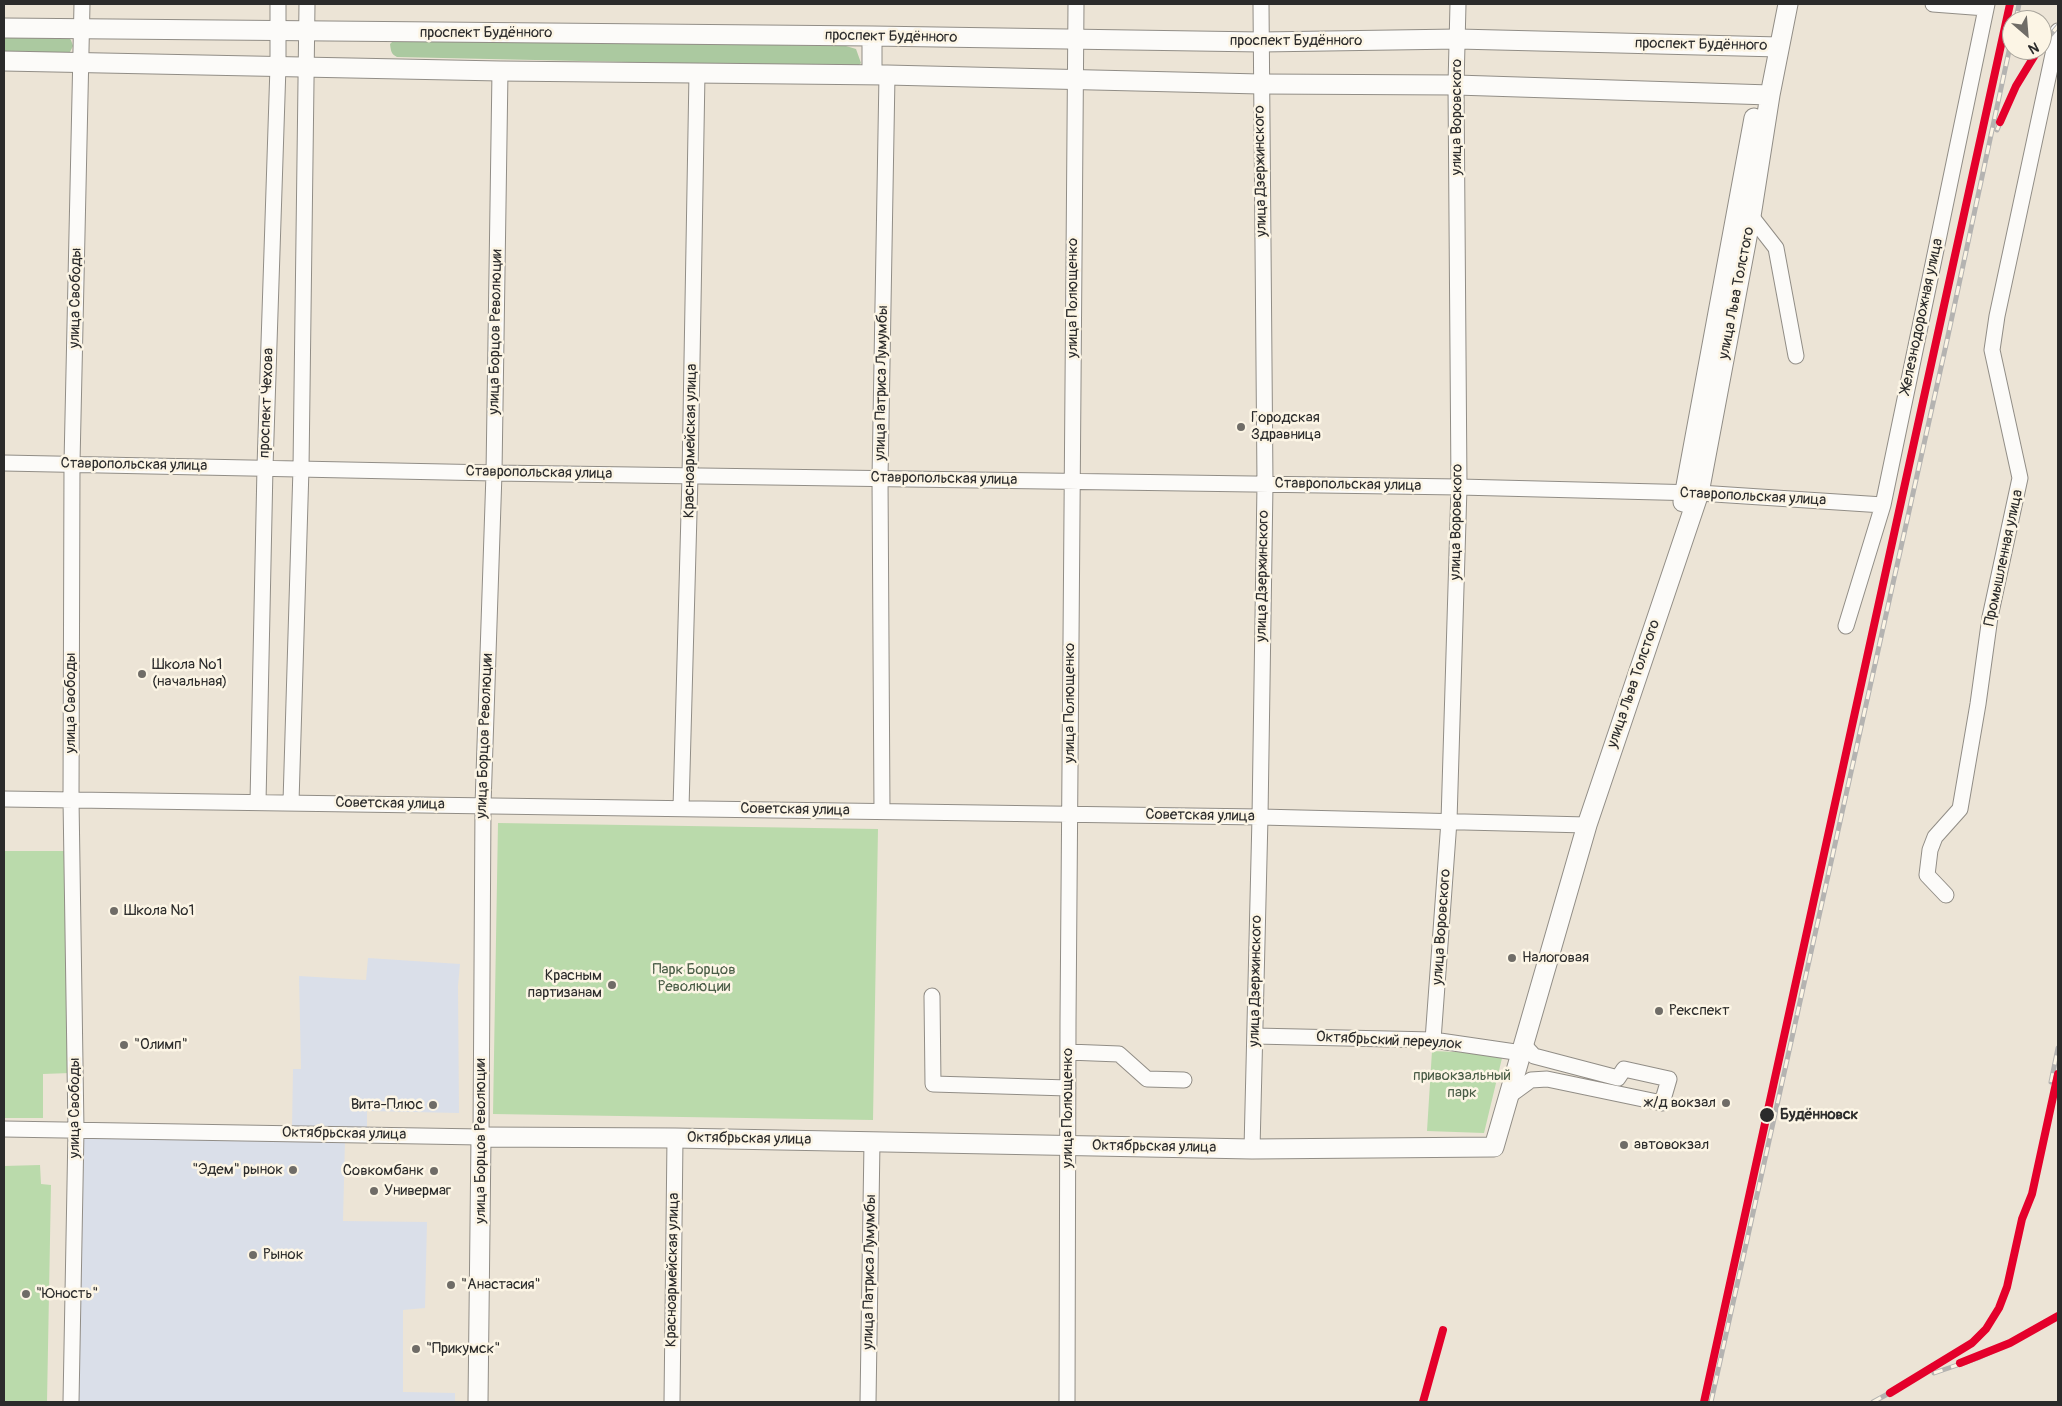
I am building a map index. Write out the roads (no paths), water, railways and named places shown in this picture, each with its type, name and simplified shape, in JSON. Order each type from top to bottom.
[{"type":"main road","name":"улица Льва Толстого","points":[[1773,47],[1774,4]]},
{"type":"main road","name":"улица Льва Толстого","points":[[1693,493],[1773,47],[1788,4]]},
{"type":"main road","name":"проспект Будённого","points":[[4,28],[872,36],[1261,42],[1458,39],[1773,47]]},
{"type":"main road","points":[[872,36],[879,75]]},
{"type":"main road","points":[[4,61],[500,71],[879,75],[1260,84],[1456,85],[1764,94]]},
{"type":"main road","name":"улица Льва Толстого","points":[[1494,1147],[1585,824],[1693,493],[1751,216],[1764,94]]},
{"type":"main road","name":"Октябрьская улица","points":[[481,1137],[675,1138],[1252,1149],[1494,1147]]},
{"type":"main road","name":"улица Борцов Революции","points":[[478,1402],[481,1137]]},
{"type":"street","name":"улица Свободы","points":[[71,1402],[76,1130],[71,799],[72,463],[82,4]]},
{"type":"street","name":"проспект Чехова","points":[[258,802],[265,467],[278,66],[278,4]]},
{"type":"street","points":[[290,802],[301,468],[307,4]]},
{"type":"street","name":"улица Полющенко","points":[[1067,1402],[1071,480],[1074,40],[1076,4]]},
{"type":"street","name":"улица Дзержинского","points":[[1252,1149],[1260,817],[1265,484],[1260,84],[1261,4]]},
{"type":"street","name":"улица Воровского","points":[[1433,1040],[1449,821],[1459,487],[1456,85],[1458,4]]},
{"type":"street","points":[[1933,4],[1986,6]]},
{"type":"street","name":"Железнодорожная улица","points":[[1846,626],[1883,505],[1986,6]]},
{"type":"street","name":"Промышленная улица","points":[[1946,895],[1927,875],[1930,850],[1935,837],[1960,809],[1978,704],[1990,617],[2020,478],[1992,350],[1997,316],[2058,31]]},
{"type":"street","name":"улица Борцов Революции","points":[[481,1137],[483,805],[494,473],[500,71]]},
{"type":"street","name":"Красноармейская улица","points":[[681,808],[690,476],[697,73]]},
{"type":"street","name":"улица Патриса Лумумбы","points":[[879,75],[882,811]]},
{"type":"street","name":"улица Льва Толстого","points":[[1751,216],[1776,248],[1796,356]]},
{"type":"street","name":"Ставропольская улица","points":[[4,463],[494,473],[1459,487],[1693,493],[1883,505]]},
{"type":"street","name":"Советская улица","points":[[4,799],[882,811],[1585,824]]},
{"type":"street","points":[[932,996],[933,1084],[1068,1088]]},
{"type":"street","name":"Октябрьский переулок","points":[[1255,1036],[1433,1040],[1523,1049]]},
{"type":"street","points":[[1509,1096],[1531,1080],[1547,1079],[1662,1103],[1668,1079],[1624,1069],[1618,1078],[1534,1056],[1523,1049]]},
{"type":"street","points":[[1068,1052],[1119,1054],[1147,1079],[1184,1080]]},
{"type":"street","name":"Октябрьская улица","points":[[4,1129],[481,1137]]},
{"type":"street","name":"Красноармейская улица","points":[[672,1402],[675,1138]]},
{"type":"street","name":"улица Патриса Лумумбы","points":[[868,1402],[872,1142]]},
{"type":"railway","points":[[2018,10],[2019,4]]},
{"type":"railway","points":[[2052,33],[2058,26]]},
{"type":"railway","points":[[1711,1402],[1946,345],[2007,60]]},
{"type":"railway","points":[[1997,130],[2016,86],[2032,60]]},
{"type":"railway","points":[[2051,1082],[2058,1048]]},
{"type":"railway","points":[[1890,1393],[1972,1343],[1986,1329],[1999,1308],[2007,1287],[2022,1219],[2032,1194],[2058,1074]]},
{"type":"railway","points":[[1723,1313],[1767,1115]]},
{"type":"railway","points":[[1934,1373],[1978,1358],[2010,1343],[2058,1316]]},
{"type":"railway","points":[[1423,1402],[1443,1330]]},
{"type":"railway","points":[[1873,1402],[1895,1390]]},
{"type":"place","name":"Городская Здравница","points":[[1241,427]]},
{"type":"place","name":"Школа №1 (начальная)","points":[[142,674]]},
{"type":"place","name":"Школа №1","points":[[114,911]]},
{"type":"place","name":"Налоговая","points":[[1512,958]]},
{"type":"place","name":"Красным партизанам","points":[[612,985]]},
{"type":"place","name":"Рекспект","points":[[1659,1011]]},
{"type":"place","name":"\"Олимп\"","points":[[124,1045]]},
{"type":"place","name":"ж/д вокзал","points":[[1726,1103]]},
{"type":"place","name":"Вита-Плюс","points":[[433,1105]]},
{"type":"place","name":"Будённовск","points":[[1767,1115]]},
{"type":"place","name":"автовокзал","points":[[1624,1145]]},
{"type":"place","name":"\"Эдем\" рынок","points":[[293,1170]]},
{"type":"place","name":"Совкомбанк","points":[[434,1171]]},
{"type":"place","name":"Универмаг","points":[[374,1191]]},
{"type":"place","name":"Рынок","points":[[253,1255]]},
{"type":"place","name":"\"Анастасия\"","points":[[451,1285]]},
{"type":"place","name":"\"Юность\"","points":[[26,1294]]},
{"type":"place","name":"\"Прикумск\"","points":[[416,1349]]},
{"type":"park label","name":"Парк Борцов Революции","points":[[694,978]]},
{"type":"park label","name":"привокзальный парк","points":[[1462,1084]]}]
